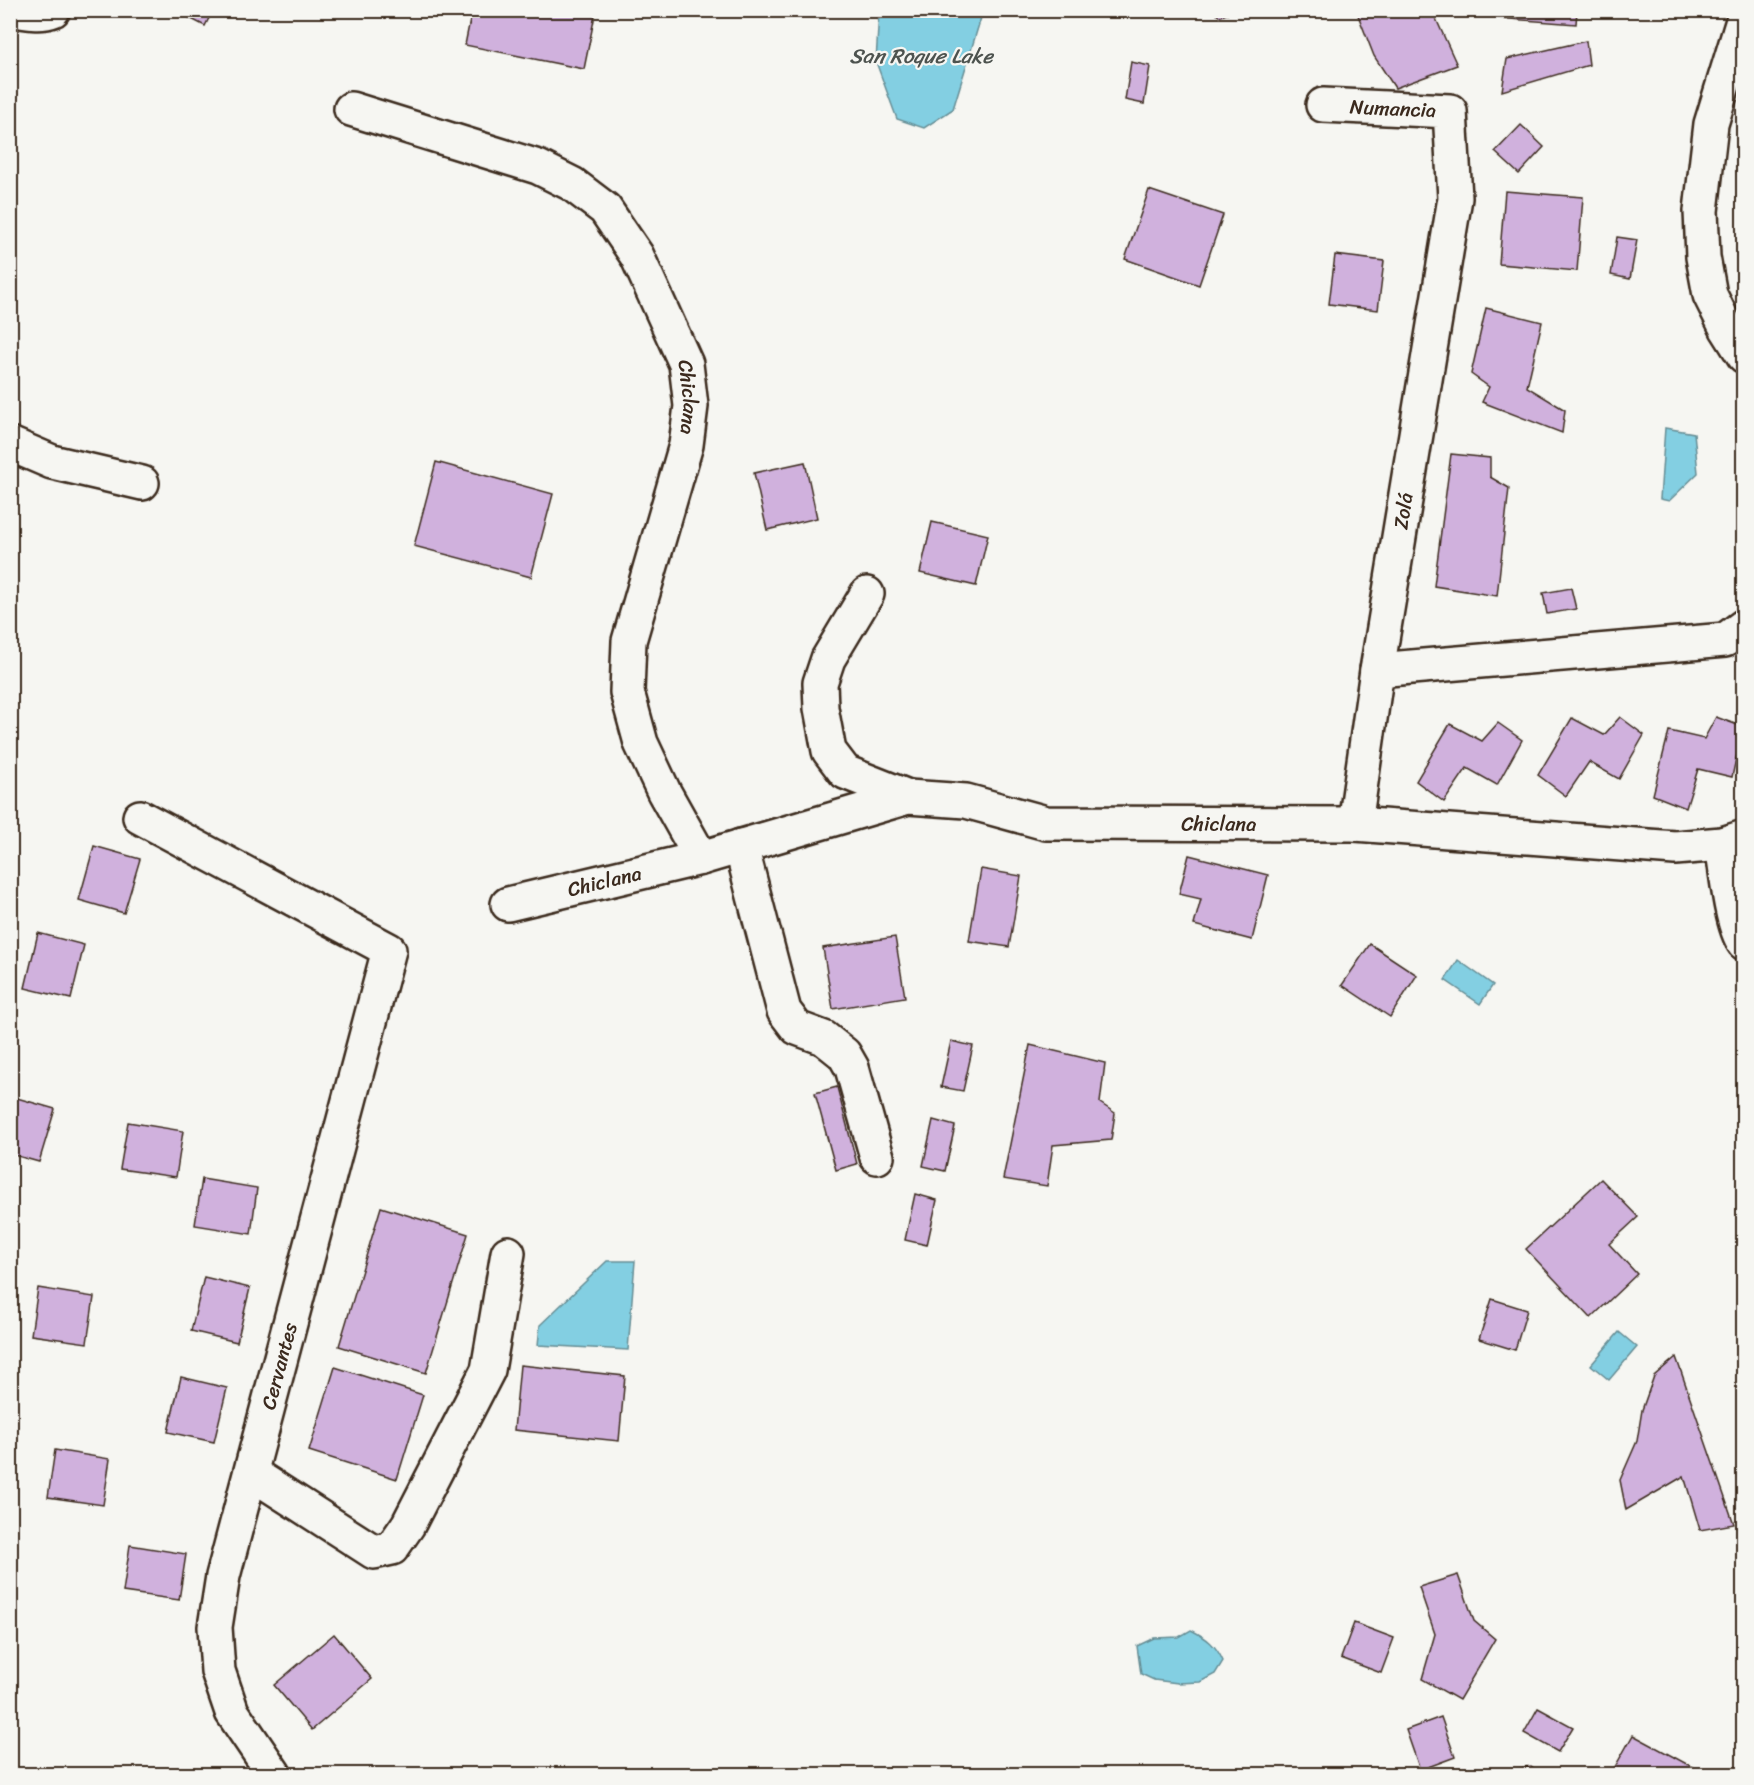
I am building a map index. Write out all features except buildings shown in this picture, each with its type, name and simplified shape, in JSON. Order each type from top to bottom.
[{"type":"street","points":[[15,10],[49,13],[53,10]]},
{"type":"street","points":[[1743,17],[1711,124],[1701,211],[1703,257],[1710,295],[1743,356]]},
{"type":"street","name":"Numancia","points":[[1323,105],[1450,111],[1455,198]]},
{"type":"street","name":"Chiclana","points":[[351,109],[538,167],[572,184],[605,208],[637,256],[686,364],[691,406],[686,445],[629,641],[627,692],[641,743],[664,792],[702,858]]},
{"type":"street","name":"Zolá","points":[[1356,824],[1377,670],[1455,198]]},
{"type":"street","points":[[10,444],[52,462],[142,483]]},
{"type":"street","points":[[867,594],[828,659],[820,683],[821,708],[829,751],[845,772],[908,797]]},
{"type":"street","points":[[1377,670],[1725,640],[1743,626]]},
{"type":"street","name":"Chiclana","points":[[508,904],[702,858],[908,797],[966,801],[1047,822],[1356,824],[1675,848],[1733,840]]},
{"type":"street","name":"Cervantes","points":[[140,817],[389,950],[223,1576],[215,1627],[218,1671],[232,1712],[274,1774]]},
{"type":"street","points":[[1733,840],[1731,902],[1739,937],[1743,943]]},
{"type":"street","points":[[741,846],[784,1011],[797,1028],[824,1038],[844,1054],[852,1068],[877,1157]]},
{"type":"street","points":[[251,1473],[374,1552],[392,1548],[408,1525],[488,1370],[508,1253]]},
{"type":"water","name":"San Roque Lake","points":[[879,11],[983,11],[953,109],[924,128],[897,119],[876,62]]},
{"type":"water","points":[[1665,428],[1694,433],[1698,473],[1669,501],[1660,499]]},
{"type":"water","points":[[1458,960],[1493,985],[1480,1004],[1445,980]]},
{"type":"water","points":[[607,1261],[635,1261],[628,1350],[538,1345],[540,1325]]},
{"type":"water","points":[[1619,1332],[1637,1347],[1609,1380],[1591,1365]]},
{"type":"water","points":[[1191,1630],[1210,1642],[1220,1655],[1223,1661],[1215,1674],[1200,1682],[1178,1683],[1154,1680],[1141,1674],[1137,1646],[1154,1638],[1179,1637]]}]
